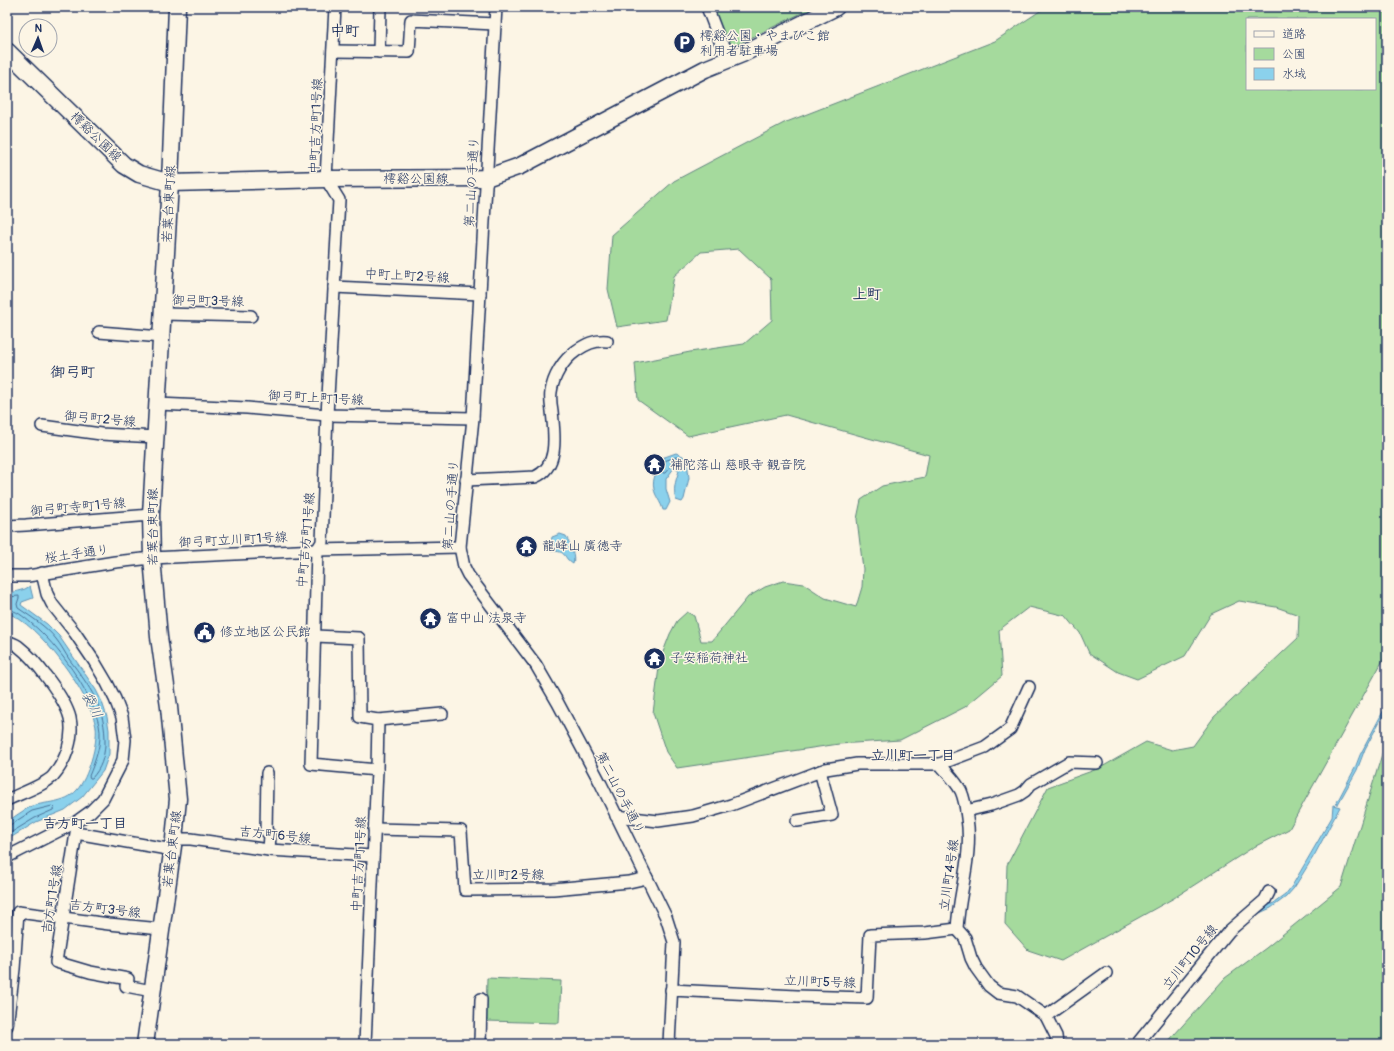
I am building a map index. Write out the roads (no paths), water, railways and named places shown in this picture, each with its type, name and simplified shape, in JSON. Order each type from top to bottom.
[{"type":"main road","name":"若葉台東町線","points":[[145,1044],[174,844],[178,799],[169,707],[159,637],[152,558],[151,515],[170,183],[177,7]]},
{"type":"main road","name":"樗谿公園線","points":[[7,51],[124,165],[139,174],[170,183],[326,179],[486,178],[520,166],[704,69],[734,57],[836,7]]},
{"type":"street","name":"中町吉方町1号線","points":[[335,7],[326,179],[339,200],[327,415],[322,542],[317,550],[311,764],[377,770],[365,1044]]},
{"type":"street","points":[[379,52],[380,7]]},
{"type":"street","name":"第二山の手通り","points":[[496,7],[472,418],[460,547],[464,567],[468,575],[536,665],[558,703],[601,784],[666,917],[674,942],[669,1044]]},
{"type":"street","points":[[707,7],[720,41],[734,57]]},
{"type":"street","points":[[333,51],[409,52],[411,20],[495,24]]},
{"type":"street","name":"中町上町2号線","points":[[334,287],[480,294]]},
{"type":"street","name":"御弓町3号線","points":[[163,314],[251,316]]},
{"type":"street","points":[[99,332],[162,337]]},
{"type":"street","points":[[466,480],[528,478],[542,474],[552,456],[554,442],[550,394],[562,365],[573,353],[585,345],[594,341],[607,341]]},
{"type":"street","name":"御弓町上町1号線","points":[[158,404],[247,408],[327,415],[472,418]]},
{"type":"street","name":"御弓町2号線","points":[[42,426],[101,434],[156,437]]},
{"type":"street","name":"御弓町寺町1号線","points":[[7,526],[151,515]]},
{"type":"street","name":"御弓町立川町1号線","points":[[152,558],[317,550],[460,547]]},
{"type":"street","name":"桜土手通り","points":[[7,576],[28,576],[152,558]]},
{"type":"street","points":[[7,857],[76,827],[103,799],[123,760],[125,740],[122,717],[107,683],[94,661],[75,633],[52,604],[47,594],[42,573]]},
{"type":"street","points":[[315,636],[359,638],[360,717],[378,720],[442,714]]},
{"type":"street","points":[[7,641],[18,646],[33,661],[49,681],[62,701],[70,718],[70,738],[61,765],[52,777],[7,800]]},
{"type":"street","points":[[616,816],[658,821],[693,816],[731,805],[820,771],[857,764],[940,764],[985,747],[1010,729],[1029,687]]},
{"type":"street","points":[[377,770],[378,720]]},
{"type":"street","points":[[966,811],[991,805],[1019,795],[1031,784],[1069,762],[1097,763]]},
{"type":"street","name":"立川町4号線","points":[[940,764],[960,791],[966,811],[969,830],[968,860],[958,910],[957,929],[964,938],[971,958],[989,986],[998,994],[1017,996],[1046,1016],[1056,1036],[1057,1044]]},
{"type":"street","points":[[797,821],[832,815],[820,771]]},
{"type":"street","points":[[267,773],[266,831],[270,835],[269,850]]},
{"type":"street","points":[[76,827],[174,844]]},
{"type":"street","name":"吉方町1号線","points":[[76,827],[74,855],[56,962],[90,972],[128,979],[126,986],[152,991]]},
{"type":"street","name":"立川町2号線","points":[[374,829],[461,831],[466,890],[553,889],[629,882],[647,878]]},
{"type":"street","name":"吉方町6号線","points":[[174,844],[191,839],[269,850],[373,856]]},
{"type":"street","name":"立川町10号線","points":[[1137,1044],[1229,931],[1264,900],[1269,892]]},
{"type":"street","name":"吉方町3号線","points":[[7,1026],[14,969],[18,912],[161,929]]},
{"type":"street","name":"立川町5号線","points":[[671,990],[866,998],[870,935],[925,933],[957,929]]},
{"type":"street","points":[[1046,1016],[1106,973]]},
{"type":"street","points":[[480,1044],[481,999]]},
{"type":"water","points":[[676,453],[683,456],[687,460],[689,478],[684,499],[682,502],[676,500],[675,486],[679,471],[675,467],[674,468],[666,479],[666,489],[670,502],[666,510],[663,510],[653,485],[654,477],[662,458]]},
{"type":"water","points":[[560,534],[566,536],[573,554],[573,564],[563,553],[551,551],[550,549],[552,537]]},
{"type":"water","name":"袋川","points":[[30,586],[33,598],[22,602],[21,605],[47,624],[59,636],[96,690],[107,717],[109,730],[109,754],[103,771],[82,797],[65,810],[36,822],[7,840],[7,822],[12,818],[30,807],[67,798],[77,790],[81,785],[88,769],[94,751],[96,734],[96,727],[92,713],[74,679],[61,661],[34,630],[20,619],[7,613],[7,594]]},
{"type":"water","points":[[1387,704],[1387,708],[1365,749],[1357,770],[1338,804],[1336,804],[1355,768],[1360,755]]},
{"type":"water","points":[[1333,805],[1340,807],[1315,854],[1294,888],[1286,897],[1271,908],[1255,915],[1225,942],[1178,1003],[1151,1035],[1215,951],[1253,913],[1264,909],[1285,895],[1292,886],[1332,817]]},
{"type":"place","name":"樗谿公園・やまびこ館 利用者駐車場","points":[[684,43]]},
{"type":"place","name":"補陀落山 慈眼寺 観音院","points":[[655,465]]},
{"type":"place","name":"龍峰山 廣徳寺","points":[[527,546]]},
{"type":"place","name":"富中山 法泉寺","points":[[431,618]]},
{"type":"place","name":"修立地区公民館","points":[[205,632]]},
{"type":"place","name":"子安稲荷神社","points":[[654,658]]},
{"type":"district","name":"中町","points":[[345,31]]},
{"type":"district","name":"上町","points":[[867,294]]},
{"type":"district","name":"御弓町","points":[[73,372]]},
{"type":"district","name":"立川町一丁目","points":[[913,755]]},
{"type":"district","name":"吉方町一丁目","points":[[85,823]]}]
